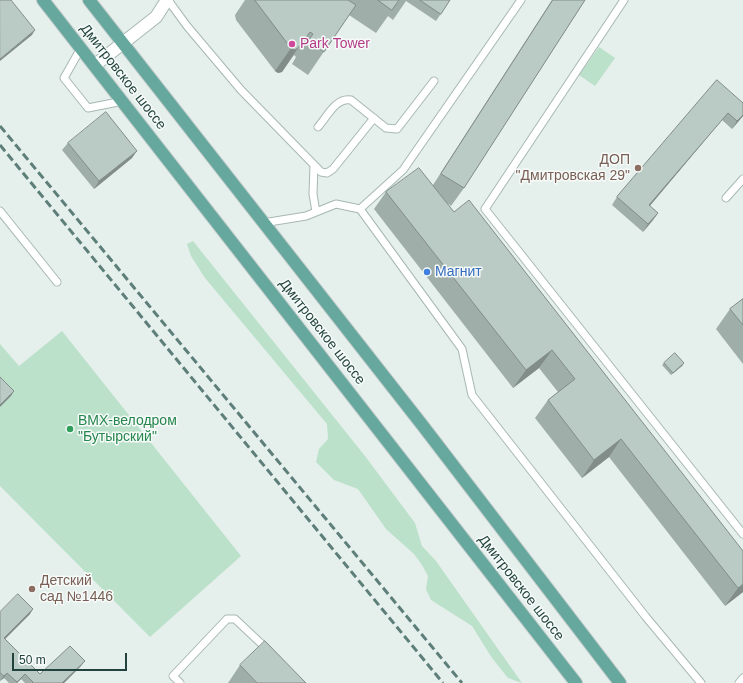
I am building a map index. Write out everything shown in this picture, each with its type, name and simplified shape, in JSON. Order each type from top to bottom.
[{"type":"main road","name":"Дмитровское шоссе","points":[[43,0],[576,683]]},
{"type":"main road","name":"Дмитровское шоссе","points":[[88,0],[423,426],[620,683]]},
{"type":"street","points":[[95,65],[156,17],[168,0]]},
{"type":"lane","points":[[168,0],[187,26],[240,90],[321,172],[330,172],[374,118]]},
{"type":"lane","points":[[360,209],[405,173],[521,0]]},
{"type":"lane","points":[[624,0],[482,210],[743,534]]},
{"type":"lane","points":[[81,48],[64,78],[88,108],[123,101]]},
{"type":"lane","points":[[318,127],[337,104],[344,100],[352,100],[390,130],[397,129],[434,81]]},
{"type":"lane","points":[[314,165],[313,194],[316,212]]},
{"type":"lane","points":[[726,198],[743,179]]},
{"type":"lane","points":[[263,223],[306,216],[336,204],[360,209],[462,348],[472,395],[646,617],[701,683]]},
{"type":"lane","points":[[0,211],[57,282]]},
{"type":"lane","points":[[180,683],[173,676],[227,619],[236,619],[275,656]]},
{"type":"lane","points":[[739,683],[743,678]]},
{"type":"green space","points":[[599,47],[615,58],[595,86],[579,75]]},
{"type":"green space","points":[[193,241],[365,456],[415,523],[422,546],[436,561],[522,683],[508,678],[492,658],[472,626],[431,600],[426,589],[428,576],[422,565],[414,554],[386,529],[358,489],[334,480],[316,462],[319,449],[328,439],[327,424],[205,278],[191,256],[187,244]]},
{"type":"green space","name":"BMX-велодром \"Бутырский\"","points":[[62,331],[241,556],[150,637],[0,486],[0,344],[19,366]]},
{"type":"building","points":[[0,0],[11,0],[35,30],[0,59]]},
{"type":"building","points":[[255,0],[348,0],[356,5],[324,52],[308,41],[313,34],[310,32],[298,48],[295,50],[291,48]]},
{"type":"building","points":[[378,0],[399,0],[392,10]]},
{"type":"building","points":[[420,0],[450,0],[441,14]]},
{"type":"building","points":[[553,0],[585,0],[464,188],[441,174]]},
{"type":"building","points":[[717,80],[743,103],[743,115],[737,121],[728,113],[649,205],[658,213],[648,224],[617,197]]},
{"type":"building","points":[[106,112],[137,151],[99,181],[68,143]]},
{"type":"building","points":[[419,168],[454,212],[469,200],[743,551],[743,584],[738,588],[621,439],[594,460],[548,400],[575,379],[552,350],[526,370],[386,192]]},
{"type":"building","points":[[743,299],[743,325],[730,309]]},
{"type":"building","points":[[675,353],[684,363],[673,373],[664,363]]},
{"type":"building","points":[[0,377],[14,391],[0,405]]},
{"type":"building","points":[[18,594],[33,609],[4,638],[40,674],[70,646],[85,661],[62,683],[32,683],[33,682],[25,674],[17,682],[7,673],[4,676],[0,673],[0,612]]},
{"type":"building","points":[[265,641],[306,683],[257,683],[240,665]]},
{"type":"railway","points":[[0,126],[462,683]]},
{"type":"railway","points":[[0,145],[443,683]]},
{"type":"place","name":"Park Tower","points":[[292,44]]},
{"type":"place","name":"ДОП \"Дмитровская 29\"","points":[[638,168]]},
{"type":"place","name":"Магнит","points":[[427,272]]},
{"type":"place","name":"BMX-велодром \"Бутырский\"","points":[[70,429]]},
{"type":"place","name":"Детский сад №1446","points":[[32,589]]}]
